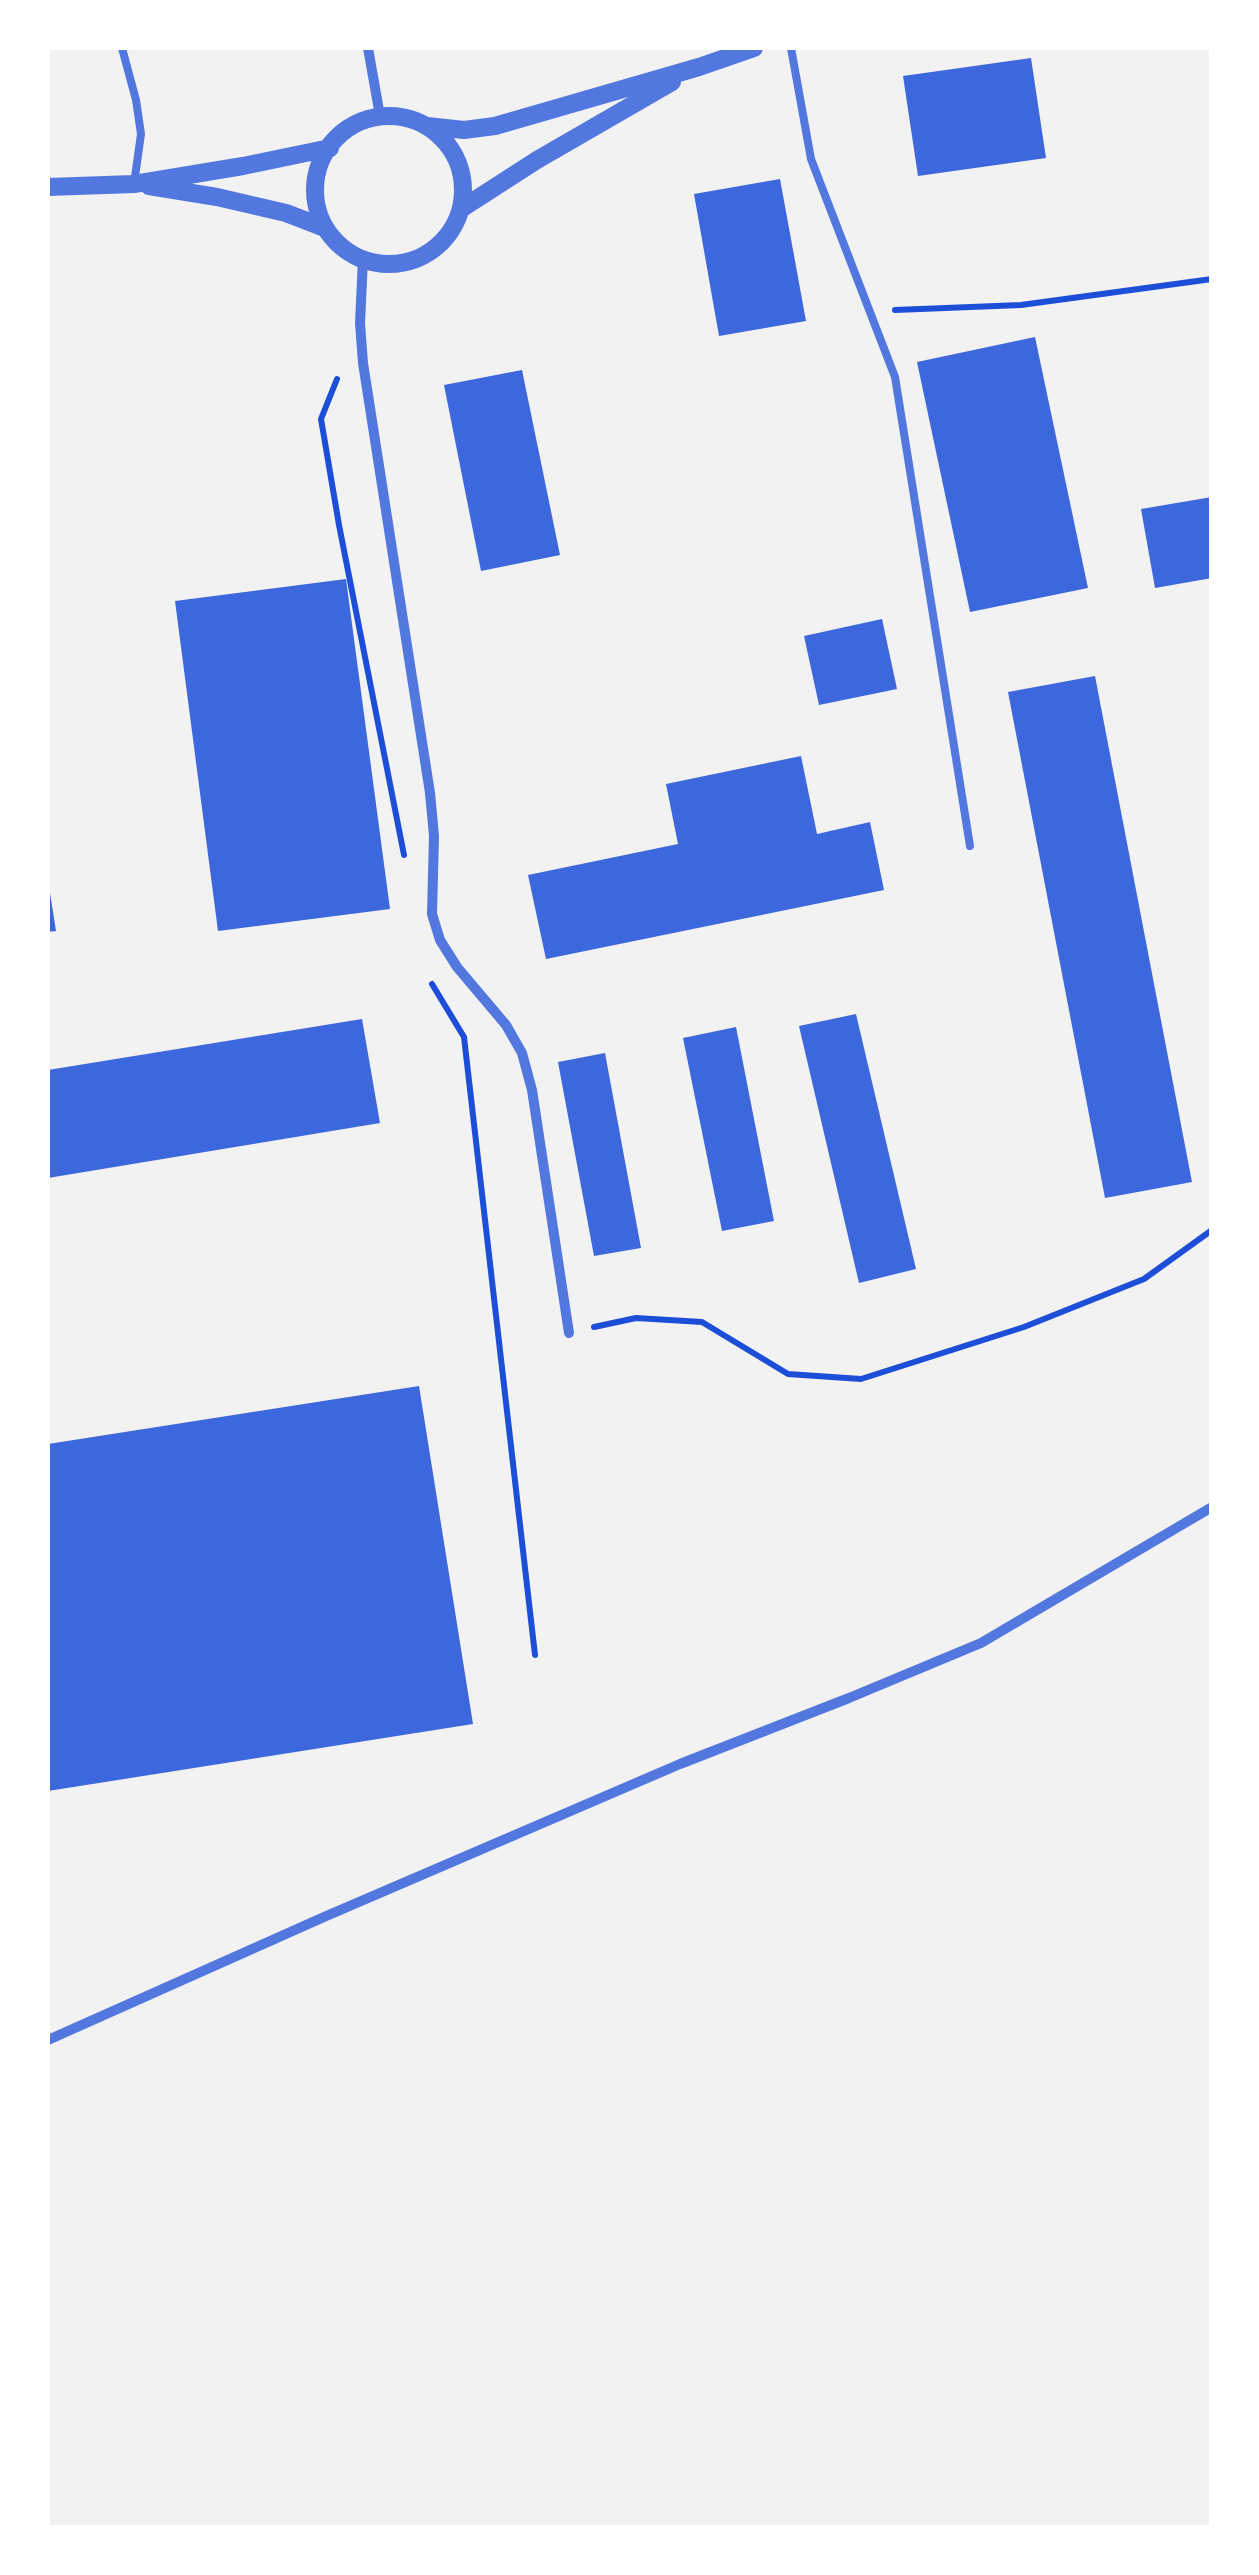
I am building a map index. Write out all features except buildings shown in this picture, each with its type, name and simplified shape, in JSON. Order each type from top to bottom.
[{"type":"street","points":[[368,48],[380,116]]},
{"type":"street","points":[[426,126],[445,142],[458,161],[463,185],[461,209],[451,232],[433,250],[412,261],[387,264],[363,259],[342,247],[325,228],[316,204],[316,180],[322,157],[337,137],[357,123],[380,116],[464,130],[495,126],[754,48]]},
{"type":"street","points":[[461,209],[698,67]]},
{"type":"street","points":[[48,187],[134,184],[330,148]]},
{"type":"street","points":[[134,184],[217,197],[286,213],[325,228]]},
{"type":"street","points":[[363,259],[362,363],[430,793],[434,836],[432,914],[440,940],[506,1025],[522,1053],[532,1090],[569,1333]]},
{"type":"street","points":[[48,2040],[662,1772],[981,1643],[1212,1507]]},
{"type":"lane","points":[[122,48],[136,100],[140,134],[134,184]]},
{"type":"lane","points":[[791,48],[811,159],[896,377],[970,846]]},
{"type":"path","points":[[869,311],[1021,305],[1212,279]]},
{"type":"path","points":[[569,1333],[636,1318],[702,1322],[788,1374],[861,1379],[1024,1328],[1144,1279],[1212,1230]]}]
